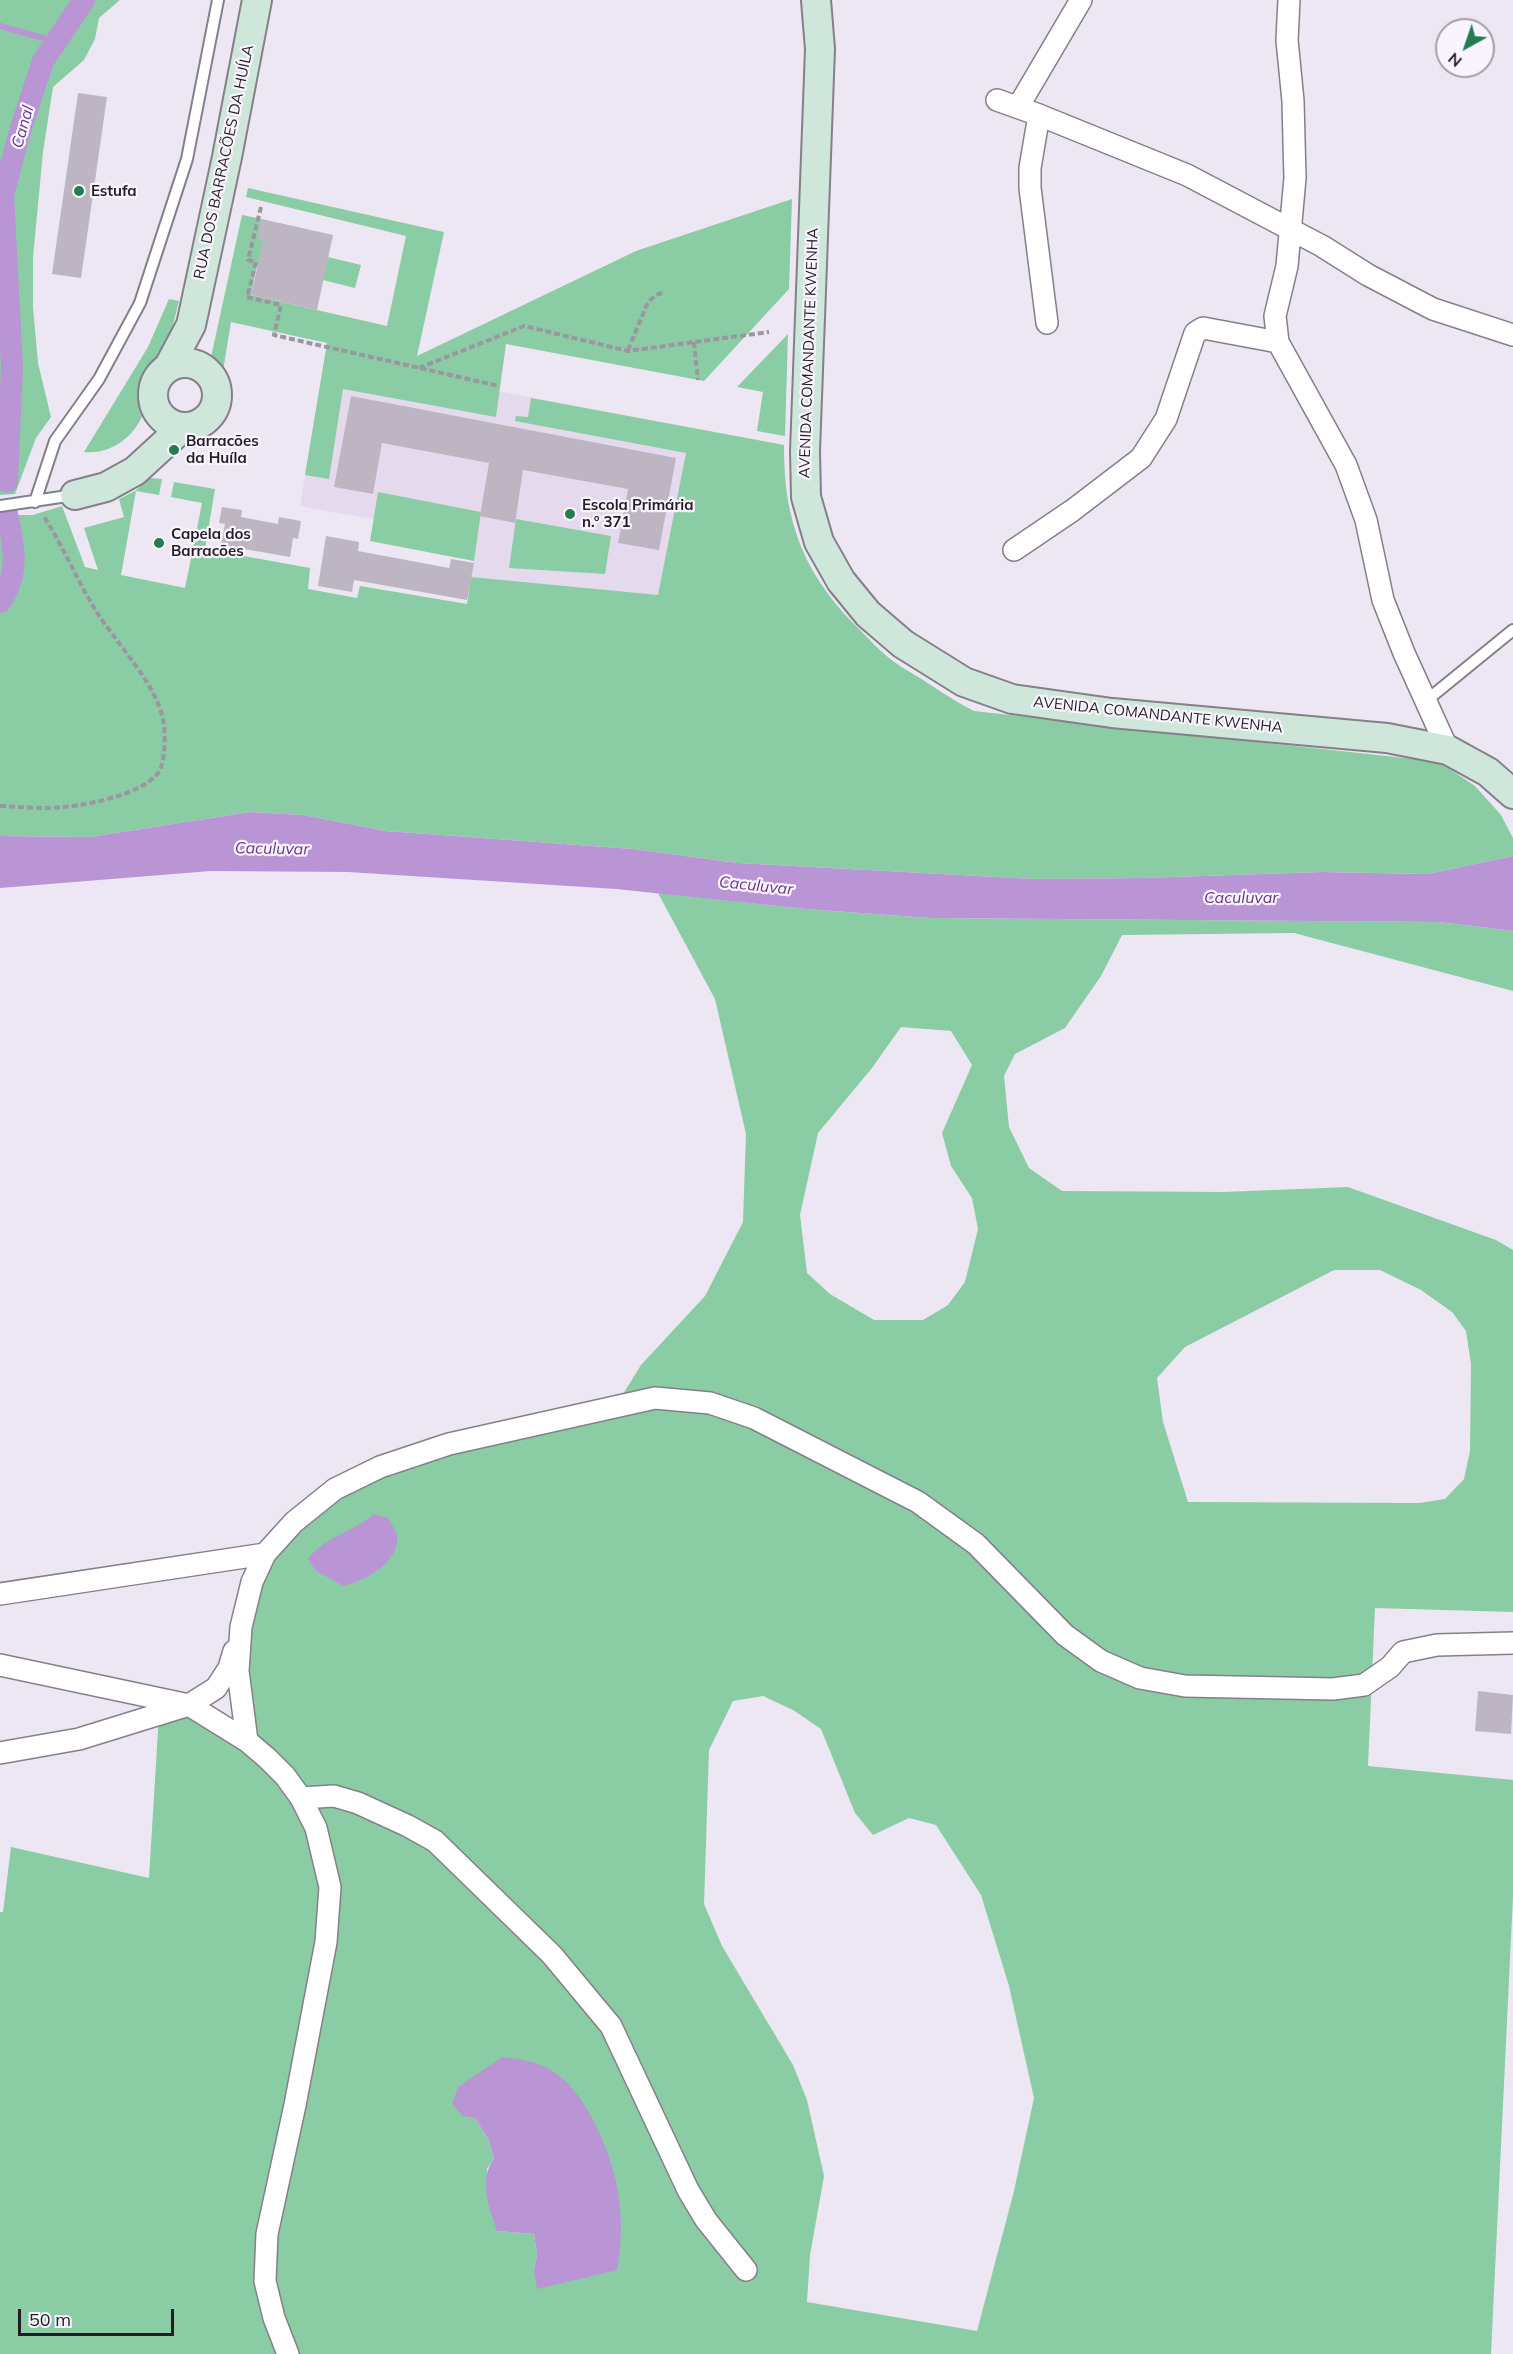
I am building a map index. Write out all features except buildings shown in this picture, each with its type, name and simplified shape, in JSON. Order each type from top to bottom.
[{"type":"main road","name":"RUA DOS BARRACÕES DA HUÍLA","points":[[168,368],[191,325],[223,177],[257,0]]},
{"type":"main road","name":"AVENIDA COMANDANTE KWENHA","points":[[816,0],[820,49],[804,451],[806,497],[819,542],[841,581],[867,614],[903,644],[964,682],[1012,699],[1112,713],[1387,738],[1448,750],[1488,772],[1513,794]]},
{"type":"main road","points":[[191,325],[207,372]]},
{"type":"main road","points":[[106,487],[127,463],[148,429],[154,406],[154,385],[159,375],[168,368],[188,363],[207,372],[214,381],[217,401],[207,419],[198,425],[183,427],[167,422],[154,406]]},
{"type":"main road","points":[[75,495],[106,487],[135,471],[183,427]]},
{"type":"street","points":[[1018,106],[1081,0]]},
{"type":"street","points":[[1289,0],[1287,40],[1293,101],[1295,178],[1287,266],[1275,316],[1278,342],[1346,465],[1366,520],[1383,600],[1404,653],[1448,750]]},
{"type":"street","points":[[997,100],[1018,106],[1187,175],[1322,246],[1368,275],[1433,309],[1513,335]]},
{"type":"street","points":[[1039,115],[1030,168],[1030,188],[1047,323]]},
{"type":"street","points":[[1014,550],[1073,510],[1141,458],[1166,419],[1195,333],[1203,328],[1278,342]]},
{"type":"street","points":[[0,1753],[79,1739],[189,1706],[216,1688],[229,1668],[252,1582],[265,1554],[294,1522],[335,1489],[380,1467],[449,1444],[655,1398],[710,1403],[754,1418],[918,1502],[976,1544],[1065,1635],[1101,1661],[1140,1678],[1185,1686],[1334,1689],[1364,1685],[1390,1667],[1403,1652],[1437,1645],[1513,1643]]},
{"type":"street","points":[[0,1594],[265,1554]]},
{"type":"street","points":[[241,1628],[238,1671],[247,1741]]},
{"type":"street","points":[[0,1665],[189,1706],[247,1741],[285,1776],[301,1798],[316,1828],[330,1887],[326,1942],[296,2105],[267,2234],[265,2281],[274,2318],[288,2354]]},
{"type":"street","points":[[301,1798],[334,1796],[358,1803],[435,1841],[552,1955],[611,2026],[688,2190],[706,2220],[746,2270]]},
{"type":"lane","points":[[35,502],[55,441],[99,379],[140,303],[187,159],[218,0]]},
{"type":"lane","points":[[0,506],[75,495]]},
{"type":"lane","points":[[1427,700],[1513,630]]},
{"type":"path","points":[[261,207],[248,260],[256,262],[247,297],[280,304],[274,335],[499,386]]},
{"type":"path","points":[[628,351],[648,302],[651,298],[665,292]]},
{"type":"path","points":[[418,368],[524,326],[628,351],[769,332]]},
{"type":"path","points":[[694,342],[698,380]]},
{"type":"path","points":[[0,806],[52,808],[102,801],[143,786],[160,769],[165,744],[163,719],[152,693],[96,611],[62,545],[35,502]]},
{"type":"shaded area","name":"Escola Primária n.º 371","points":[[322,374],[498,391],[784,445],[786,492],[804,556],[821,587],[839,610],[661,581],[658,596],[647,595],[640,664],[507,582],[471,577],[477,538],[300,506]]},
{"type":"green space","points":[[0,0],[120,0],[99,18],[95,39],[84,60],[53,87],[43,152],[33,257],[33,307],[38,363],[51,417],[36,438],[15,494],[0,495]]},
{"type":"green space","points":[[248,188],[444,232],[417,356],[636,251],[792,199],[789,289],[704,381],[506,344],[496,417],[343,389],[329,479],[305,475],[327,343],[231,322],[222,377],[212,363],[211,357],[242,215],[262,219],[258,239],[303,250],[297,274],[257,265],[251,295],[387,326],[406,236],[246,197]]},
{"type":"green space","points":[[328,257],[361,265],[355,288],[323,280]]},
{"type":"green space","points":[[169,299],[179,301],[170,338],[163,360],[148,383],[147,401],[139,422],[133,432],[116,445],[106,450],[84,452],[148,347]]},
{"type":"green space","points":[[788,334],[785,436],[757,431],[763,392],[737,387]]},
{"type":"green space","points":[[531,398],[784,445],[785,474],[793,525],[812,570],[826,591],[843,612],[889,658],[974,711],[1414,759],[1444,765],[1475,786],[1501,815],[1513,838],[1513,856],[1428,874],[1322,872],[1034,879],[738,863],[633,849],[386,831],[303,815],[250,812],[90,837],[0,836],[0,515],[33,515],[62,506],[85,567],[98,570],[84,528],[124,517],[119,499],[135,491],[150,478],[162,479],[159,495],[136,491],[121,575],[185,588],[202,503],[171,497],[174,482],[215,489],[205,549],[310,568],[308,589],[357,598],[360,586],[467,604],[471,577],[658,595],[686,453],[515,421],[516,416],[528,417]]},
{"type":"green space","points":[[378,492],[481,512],[474,561],[370,541]]},
{"type":"green space","points":[[516,519],[611,536],[605,574],[509,568]]},
{"type":"green space","points":[[658,893],[806,909],[930,918],[1439,922],[1513,931],[1513,991],[1294,933],[1122,935],[1101,976],[1065,1028],[1015,1054],[1004,1076],[1009,1127],[1029,1168],[1062,1191],[1224,1192],[1348,1187],[1496,1240],[1513,1250],[1513,1612],[1375,1608],[1368,1766],[1513,1780],[1513,1896],[1491,2354],[0,2354],[0,1912],[3,1912],[11,1847],[149,1878],[159,1714],[189,1705],[247,1740],[238,1671],[265,1554],[380,1467],[615,1407],[641,1365],[705,1296],[743,1222],[746,1134],[715,999]],"holes":[[[901,1027],[951,1031],[972,1065],[942,1133],[951,1166],[972,1198],[978,1229],[965,1282],[948,1305],[923,1320],[874,1320],[830,1294],[807,1273],[800,1215],[818,1133],[872,1068]],[[1334,1270],[1380,1270],[1421,1290],[1452,1312],[1466,1331],[1471,1364],[1470,1451],[1464,1479],[1445,1499],[1420,1503],[1188,1502],[1163,1422],[1157,1378],[1185,1347]],[[763,1696],[793,1710],[821,1729],[855,1813],[873,1835],[909,1818],[936,1825],[981,1895],[1009,1986],[1034,2098],[1014,2191],[977,2331],[807,2302],[810,2255],[824,2176],[807,2100],[793,2065],[722,1946],[704,1904],[709,1750],[733,1701]],[[475,2118],[617,2270],[534,2271],[537,2255],[534,2234],[497,2231],[487,2169],[494,2158],[488,2139]]]},
{"type":"water","name":"Caculuvar","points":[[250,812],[303,815],[386,831],[633,849],[738,863],[1034,879],[1322,872],[1428,874],[1513,856],[1513,931],[1439,922],[930,918],[806,909],[616,889],[348,872],[211,871],[0,888],[0,836],[90,837]]},
{"type":"water","points":[[374,1514],[388,1518],[397,1536],[393,1554],[380,1569],[344,1586],[316,1571],[308,1559],[315,1551]]},
{"type":"water","points":[[502,2057],[531,2062],[552,2071],[573,2089],[592,2118],[608,2155],[618,2192],[621,2230],[617,2270],[537,2289],[534,2271],[537,2255],[534,2234],[497,2231],[486,2194],[489,2167],[494,2158],[488,2139],[475,2118],[463,2116],[452,2104],[458,2087]]},
{"type":"waterway","name":"Canal","points":[[7,482],[12,367],[3,195],[21,128],[43,61],[84,0]]},
{"type":"waterway","points":[[0,26],[43,38]]},
{"type":"waterway","name":"Canal","points":[[0,602],[11,581],[14,559],[7,514]]},
{"type":"place","name":"Estufa","points":[[79,191]]},
{"type":"place","name":"Barracões da Huíla","points":[[174,450]]},
{"type":"place","name":"Escola Primária n.º 371","points":[[570,514]]},
{"type":"place","name":"Capela dos Barracões","points":[[159,543]]}]
